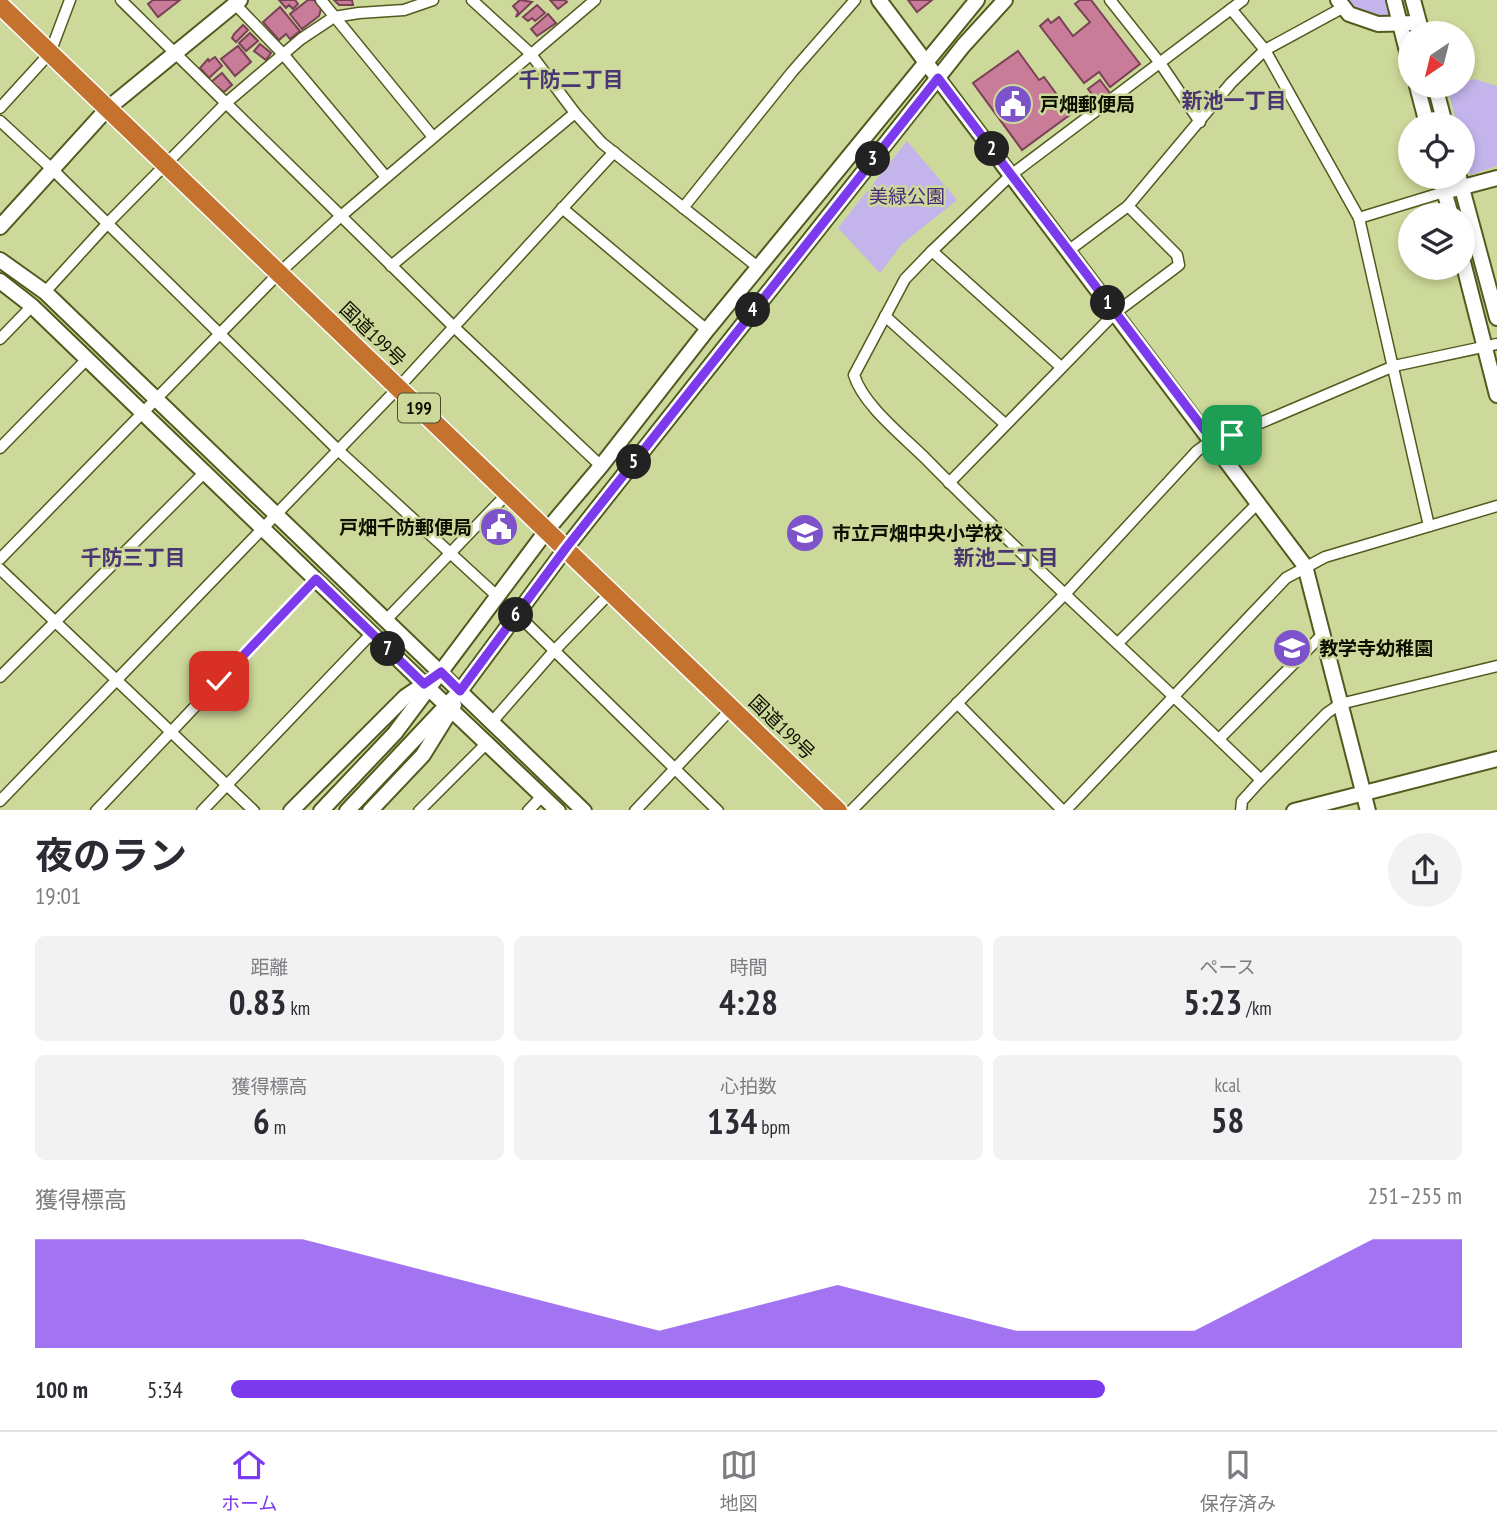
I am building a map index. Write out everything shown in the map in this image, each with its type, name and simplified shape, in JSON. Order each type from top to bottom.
[{"type":"highway","name":"国道199号","points":[[0,5],[838,810]]},
{"type":"street","points":[[0,108],[51,54],[70,0]]},
{"type":"street","points":[[121,0],[454,327],[601,466]]},
{"type":"street","points":[[321,0],[433,137]]},
{"type":"street","points":[[44,292],[226,103],[301,39],[334,17],[404,10],[433,0]]},
{"type":"street","points":[[472,0],[530,53],[575,113],[602,143],[758,268]]},
{"type":"street","points":[[0,559],[279,273],[386,177],[595,0]]},
{"type":"street","points":[[683,208],[792,72],[855,0]]},
{"type":"street","points":[[879,0],[1305,566],[1368,810]]},
{"type":"street","points":[[321,810],[394,733],[426,686],[441,672],[547,530],[977,0]]},
{"type":"street","points":[[370,810],[423,755],[460,691],[566,548],[938,78],[1005,0]]},
{"type":"street","points":[[1111,0],[1160,63],[1200,122]]},
{"type":"street","points":[[1243,0],[1012,175],[932,251],[905,279],[854,375],[858,387],[949,482],[1261,779]]},
{"type":"street","points":[[1394,0],[1400,21]]},
{"type":"street","points":[[1413,0],[1418,21]]},
{"type":"street","points":[[0,227],[107,108],[238,2],[386,177]]},
{"type":"street","points":[[1068,251],[1128,206],[1231,83],[1265,50],[1341,4],[1349,14],[1378,24],[1398,24]]},
{"type":"street","points":[[1231,9],[1265,50],[1359,218],[1429,526]]},
{"type":"street","points":[[391,265],[575,113]]},
{"type":"street","points":[[0,121],[338,450],[497,596]]},
{"type":"street","points":[[0,801],[398,388],[614,152]]},
{"type":"street","points":[[1475,180],[1497,178]]},
{"type":"street","points":[[1443,189],[1447,203]]},
{"type":"street","points":[[1359,218],[1449,189]]},
{"type":"street","points":[[1463,189],[1491,267],[1497,318]]},
{"type":"street","points":[[949,482],[1115,313],[1179,265],[1177,255],[1128,206]]},
{"type":"street","points":[[562,208],[707,330]]},
{"type":"street","points":[[932,251],[1060,367]]},
{"type":"street","points":[[0,260],[44,292],[584,810]]},
{"type":"street","points":[[1469,280],[1491,346],[1497,395]]},
{"type":"street","points":[[0,281],[32,306],[88,359],[558,810]]},
{"type":"street","points":[[0,339],[32,306]]},
{"type":"street","points":[[885,316],[1005,425]]},
{"type":"street","points":[[851,810],[1066,593],[1197,451],[1212,440],[1232,435],[1394,366],[1491,346]]},
{"type":"street","points":[[0,448],[88,359]]},
{"type":"street","points":[[0,677],[205,472]]},
{"type":"street","points":[[386,620],[508,493]]},
{"type":"street","points":[[1118,643],[1259,502]]},
{"type":"street","points":[[957,704],[1064,810],[1286,578],[1325,556],[1497,506]]},
{"type":"street","points":[[0,569],[254,810]]},
{"type":"street","points":[[96,810],[316,579]]},
{"type":"street","points":[[492,722],[554,651],[611,592]]},
{"type":"street","points":[[517,614],[718,810]]},
{"type":"street","points":[[202,810],[372,634]]},
{"type":"street","points":[[1219,739],[1323,634]]},
{"type":"street","points":[[1241,810],[1242,801],[1261,779],[1327,713],[1340,704],[1497,666]]},
{"type":"street","points":[[291,810],[405,697],[426,686]]},
{"type":"street","points":[[347,810],[449,708]]},
{"type":"street","points":[[635,810],[732,708]]},
{"type":"street","points":[[419,810],[487,743]]},
{"type":"street","points":[[1301,810],[1497,759]]},
{"type":"street","points":[[528,810],[543,795]]},
{"type":"green space","points":[[1347,0],[1386,0],[1390,17],[1366,13]]},
{"type":"green space","points":[[1475,79],[1497,86],[1497,166],[1475,173],[1475,112],[1454,112],[1450,98],[1475,98]]},
{"type":"green space","name":"美緑公園","points":[[907,141],[957,200],[902,244],[880,273],[838,228]]},
{"type":"building","points":[[153,0],[180,0],[158,17],[148,4]]},
{"type":"building","points":[[279,0],[295,0],[298,4],[293,9],[289,5],[286,8]]},
{"type":"building","points":[[308,0],[314,0],[321,9],[319,16],[302,29],[290,14]]},
{"type":"building","points":[[334,0],[352,0],[353,5],[339,5]]},
{"type":"building","points":[[520,0],[532,2],[516,17],[518,12],[513,6]]},
{"type":"building","points":[[550,0],[565,0],[567,2],[558,9]]},
{"type":"building","points":[[908,0],[932,0],[917,12]]},
{"type":"building","points":[[1080,0],[1091,0],[1140,64],[1110,87],[1099,72],[1084,83],[1040,26],[1048,19],[1051,23],[1059,17],[1073,36],[1090,22],[1075,4]]},
{"type":"building","points":[[537,5],[545,13],[535,21],[532,18],[528,21],[523,17]]},
{"type":"building","points":[[280,7],[300,31],[290,39],[286,34],[279,40],[263,22]]},
{"type":"building","points":[[548,14],[556,23],[537,36],[531,29]]},
{"type":"building","points":[[243,25],[248,30],[236,42],[232,38]]},
{"type":"building","points":[[250,33],[258,41],[246,51],[239,43]]},
{"type":"building","points":[[260,44],[271,53],[266,60],[254,51]]},
{"type":"building","points":[[238,46],[251,62],[235,76],[221,59]]},
{"type":"building","points":[[1018,51],[1039,80],[1044,77],[1071,114],[1022,150],[973,83]]},
{"type":"building","points":[[215,57],[222,66],[209,78],[200,68],[208,59],[209,61]]},
{"type":"building","points":[[222,73],[232,85],[224,92],[211,82]]},
{"type":"building","points":[[1100,80],[1110,93],[1098,102],[1088,89]]},
{"type":"place","name":"戸畑郵便局","points":[[1013,104]]},
{"type":"place","name":"戸畑千防郵便局","points":[[499,527]]},
{"type":"place","name":"市立戸畑中央小学校","points":[[805,533]]},
{"type":"place","name":"教学寺幼稚園","points":[[1292,648]]},
{"type":"district","name":"千防二丁目","points":[[571,80]]},
{"type":"district","name":"新池一丁目","points":[[1234,101]]},
{"type":"district","name":"千防三丁目","points":[[133,558]]},
{"type":"district","name":"新池二丁目","points":[[1006,558]]},
{"type":"route","points":[[219,681],[316,579],[424,684],[441,672],[460,691],[566,548],[938,78],[1212,440],[1232,435]]}]
